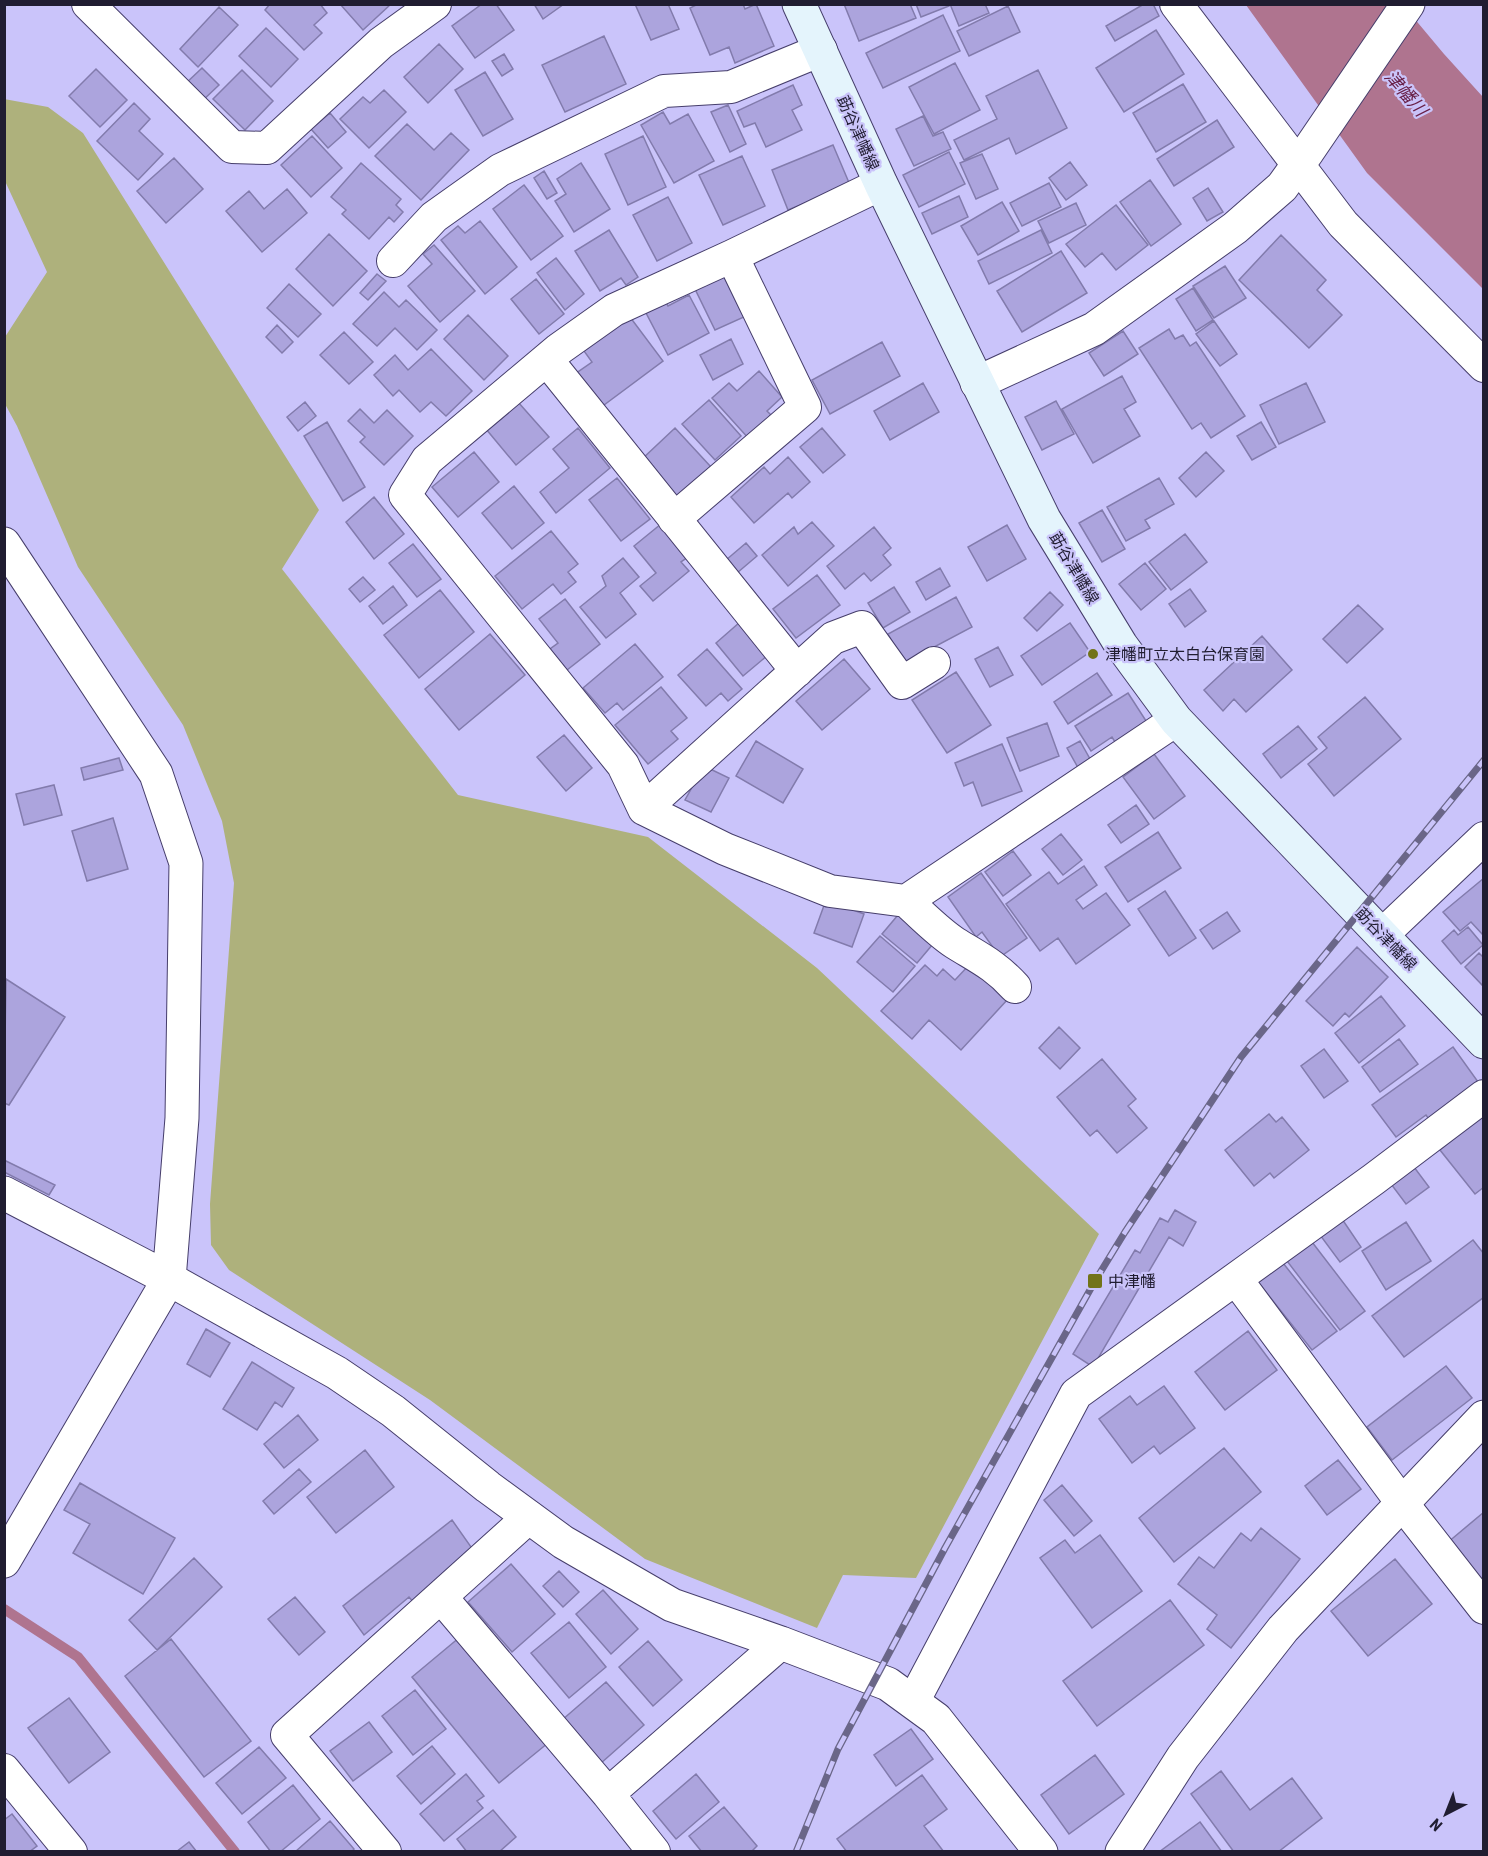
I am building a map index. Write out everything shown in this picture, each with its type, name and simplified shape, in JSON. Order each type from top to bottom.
[{"type":"main road","name":"莇谷津幡線","points":[[799,4],[881,184],[1044,519],[1121,645],[1176,720],[1484,1042]]},
{"type":"street","points":[[88,4],[232,147],[267,148],[381,43],[435,4]]},
{"type":"street","points":[[1176,4],[1303,158],[1343,224],[1484,366]]},
{"type":"street","points":[[977,383],[1094,329],[1235,228],[1282,187],[1408,4]]},
{"type":"street","points":[[393,261],[434,217],[500,170],[664,91],[730,87],[821,50]]},
{"type":"street","points":[[881,184],[614,310],[547,360],[427,460],[405,495],[622,765],[644,809],[730,851],[830,891],[906,901],[954,942],[979,956],[1003,974],[1015,987]]},
{"type":"street","points":[[674,519],[805,407],[732,256]]},
{"type":"street","points":[[547,360],[797,671]]},
{"type":"street","points":[[4,544],[156,774],[186,863],[182,1118],[169,1279],[4,1561]]},
{"type":"street","points":[[644,809],[833,638],[862,627],[902,683],[934,663]]},
{"type":"street","points":[[906,901],[1176,720]]},
{"type":"street","points":[[1382,935],[1484,838]]},
{"type":"street","points":[[913,1702],[1076,1395],[1374,1179],[1484,1096]]},
{"type":"street","points":[[4,1193],[169,1279],[337,1373],[393,1411],[488,1487],[563,1542],[672,1605],[888,1684],[936,1719],[1041,1851]]},
{"type":"street","points":[[1236,1279],[1402,1503],[1484,1608]]},
{"type":"street","points":[[1122,1851],[1183,1757],[1283,1629],[1484,1417]]},
{"type":"street","points":[[385,1851],[287,1735],[529,1517]]},
{"type":"street","points":[[441,1597],[654,1851]]},
{"type":"street","points":[[608,1794],[780,1643]]},
{"type":"street","points":[[4,1770],[70,1851]]},
{"type":"green space","points":[[4,99],[48,107],[83,133],[319,510],[282,569],[458,795],[648,837],[817,968],[1099,1234],[916,1578],[843,1575],[817,1628],[645,1559],[430,1400],[229,1270],[211,1245],[210,1204],[234,883],[222,821],[183,725],[78,567],[17,426],[5,404],[5,337],[47,272],[5,181]]},
{"type":"water","name":"津幡川","points":[[1246,5],[1403,5],[1483,97],[1483,289],[1367,173]]},
{"type":"building","points":[[270,4],[320,4],[327,13],[314,25],[322,33],[304,50],[265,10]]},
{"type":"building","points":[[340,4],[391,4],[363,30]]},
{"type":"building","points":[[482,4],[496,4],[514,30],[475,58],[452,26]]},
{"type":"building","points":[[534,4],[564,4],[543,19]]},
{"type":"building","points":[[635,4],[668,4],[679,29],[651,40]]},
{"type":"building","points":[[698,4],[743,4],[745,9],[756,4],[774,46],[735,63],[729,47],[710,55],[690,8]]},
{"type":"building","points":[[844,4],[910,4],[916,18],[859,41]]},
{"type":"building","points":[[916,4],[949,4],[949,6],[921,17]]},
{"type":"building","points":[[950,4],[985,4],[989,13],[959,26]]},
{"type":"building","points":[[1144,4],[1153,4],[1159,16],[1115,41],[1106,26]]},
{"type":"building","points":[[1008,6],[1020,32],[969,56],[957,31]]},
{"type":"building","points":[[219,7],[238,25],[198,67],[180,49]]},
{"type":"building","points":[[943,15],[960,51],[883,88],[866,53]]},
{"type":"building","points":[[266,28],[298,59],[271,87],[239,56]]},
{"type":"building","points":[[1156,30],[1184,74],[1124,112],[1096,68]]},
{"type":"building","points":[[604,36],[626,84],[565,112],[542,65]]},
{"type":"building","points":[[439,44],[463,69],[428,103],[404,77]]},
{"type":"building","points":[[504,54],[513,69],[502,76],[492,61]]},
{"type":"building","points":[[955,63],[980,110],[934,134],[909,87]]},
{"type":"building","points":[[202,68],[219,85],[199,104],[183,86]]},
{"type":"building","points":[[96,69],[127,100],[100,127],[69,96]]},
{"type":"building","points":[[242,70],[273,101],[245,130],[213,99]]},
{"type":"building","points":[[1038,70],[1067,128],[1016,154],[1009,138],[964,160],[954,140],[997,119],[986,96]]},
{"type":"building","points":[[485,72],[513,119],[483,136],[455,90]]},
{"type":"building","points":[[1183,84],[1206,122],[1156,152],[1133,113]]},
{"type":"building","points":[[793,85],[802,105],[792,110],[802,130],[766,147],[755,123],[744,127],[737,111]]},
{"type":"building","points":[[384,90],[406,112],[369,148],[340,119],[363,97],[370,103]]},
{"type":"building","points":[[134,103],[150,119],[139,131],[163,154],[138,180],[97,141]]},
{"type":"building","points":[[728,105],[746,144],[730,152],[711,112]]},
{"type":"building","points":[[663,112],[670,124],[688,114],[714,161],[674,183],[641,125]]},
{"type":"building","points":[[330,113],[346,132],[328,148],[311,129]]},
{"type":"building","points":[[923,116],[933,136],[943,132],[951,149],[914,166],[896,129]]},
{"type":"building","points":[[1217,120],[1234,147],[1174,186],[1157,159]]},
{"type":"building","points":[[407,124],[434,150],[451,133],[469,150],[421,200],[375,156]]},
{"type":"building","points":[[312,136],[342,168],[311,197],[281,165]]},
{"type":"building","points":[[643,136],[666,187],[628,205],[605,154]]},
{"type":"building","points":[[833,145],[850,185],[788,210],[772,170]]},
{"type":"building","points":[[949,152],[965,184],[919,207],[903,175]]},
{"type":"building","points":[[982,154],[998,189],[976,199],[960,163]]},
{"type":"building","points":[[742,156],[765,206],[723,225],[699,175]]},
{"type":"building","points":[[174,158],[203,189],[166,223],[137,191]]},
{"type":"building","points":[[1070,162],[1087,185],[1066,200],[1049,178]]},
{"type":"building","points":[[361,163],[401,199],[396,205],[403,212],[394,222],[389,217],[369,239],[342,214],[346,210],[331,197]]},
{"type":"building","points":[[581,163],[610,209],[574,232],[555,201],[566,194],[557,179]]},
{"type":"building","points":[[544,171],[557,193],[547,199],[534,178]]},
{"type":"building","points":[[1150,180],[1181,224],[1151,246],[1120,202]]},
{"type":"building","points":[[1049,183],[1061,207],[1022,226],[1010,203]]},
{"type":"building","points":[[524,185],[563,236],[531,260],[493,209]]},
{"type":"building","points":[[1208,188],[1223,212],[1207,221],[1193,198]]},
{"type":"building","points":[[287,189],[307,213],[262,252],[226,211],[249,191],[264,209]]},
{"type":"building","points":[[959,196],[968,217],[932,234],[922,213]]},
{"type":"building","points":[[668,197],[692,243],[657,261],[633,215]]},
{"type":"building","points":[[1002,202],[1019,231],[978,255],[961,226]]},
{"type":"building","points":[[1076,203],[1086,225],[1049,243],[1038,221]]},
{"type":"building","points":[[1116,205],[1148,245],[1116,270],[1102,253],[1085,267],[1066,244]]},
{"type":"building","points":[[480,221],[517,267],[485,294],[441,240],[458,226],[465,233]]},
{"type":"building","points":[[609,230],[638,277],[626,285],[621,278],[600,291],[575,251]]},
{"type":"building","points":[[1041,230],[1052,253],[989,284],[978,261]]},
{"type":"building","points":[[329,234],[367,271],[333,306],[296,269]]},
{"type":"building","points":[[1281,235],[1326,280],[1317,290],[1342,315],[1309,348],[1239,280]]},
{"type":"building","points":[[434,245],[475,291],[440,322],[408,286],[432,264],[423,254]]},
{"type":"building","points":[[1061,251],[1087,293],[1022,332],[997,291]]},
{"type":"building","points":[[556,258],[584,294],[565,310],[537,273]]},
{"type":"building","points":[[1225,266],[1246,298],[1214,318],[1193,286]]},
{"type":"building","points":[[377,274],[386,281],[368,300],[360,293]]},
{"type":"building","points":[[723,275],[744,317],[715,330],[695,289]]},
{"type":"building","points":[[536,279],[564,314],[539,334],[511,299]]},
{"type":"building","points":[[289,284],[321,314],[298,337],[267,308]]},
{"type":"building","points":[[1193,288],[1213,320],[1196,331],[1176,299]]},
{"type":"building","points":[[384,292],[399,307],[406,300],[437,330],[417,350],[395,328],[377,346],[353,324]]},
{"type":"building","points":[[689,295],[709,333],[668,355],[645,311],[665,300],[668,306]]},
{"type":"building","points":[[468,315],[508,356],[484,380],[444,339]]},
{"type":"building","points":[[630,317],[663,361],[600,408],[575,374],[592,362],[584,351]]},
{"type":"building","points":[[1214,321],[1237,354],[1220,366],[1196,334]]},
{"type":"building","points":[[277,325],[293,342],[282,353],[266,337]]},
{"type":"building","points":[[1169,329],[1175,339],[1183,335],[1190,346],[1196,342],[1245,416],[1211,438],[1201,423],[1192,429],[1139,348]]},
{"type":"building","points":[[1123,331],[1138,354],[1104,376],[1089,353]]},
{"type":"building","points":[[344,332],[373,362],[349,384],[320,355]]},
{"type":"building","points":[[731,339],[743,364],[713,380],[700,355]]},
{"type":"building","points":[[882,342],[900,376],[830,414],[812,380]]},
{"type":"building","points":[[431,349],[472,391],[446,416],[431,402],[420,412],[399,390],[393,396],[374,375],[395,355],[408,370]]},
{"type":"building","points":[[759,371],[782,397],[767,411],[774,418],[750,440],[712,398],[729,383],[737,391]]},
{"type":"building","points":[[1122,376],[1136,402],[1124,409],[1140,436],[1093,463],[1062,409]]},
{"type":"building","points":[[923,383],[939,412],[890,440],[874,411]]},
{"type":"building","points":[[1306,383],[1325,422],[1279,444],[1260,405]]},
{"type":"building","points":[[709,400],[741,436],[715,460],[682,424]]},
{"type":"building","points":[[1056,401],[1074,434],[1042,450],[1025,417]]},
{"type":"building","points":[[305,402],[316,416],[298,431],[287,417]]},
{"type":"building","points":[[518,402],[549,437],[516,465],[486,429]]},
{"type":"building","points":[[360,409],[374,423],[387,410],[413,436],[384,465],[360,442],[365,437],[348,421]]},
{"type":"building","points":[[327,422],[365,487],[343,501],[304,436]]},
{"type":"building","points":[[1261,422],[1276,447],[1252,460],[1237,436]]},
{"type":"building","points":[[578,428],[610,468],[556,513],[540,492],[569,468],[553,449]]},
{"type":"building","points":[[675,428],[711,467],[678,498],[641,460]]},
{"type":"building","points":[[822,428],[845,455],[823,473],[800,447]]},
{"type":"building","points":[[474,452],[499,482],[458,517],[432,487]]},
{"type":"building","points":[[1206,452],[1224,471],[1196,497],[1179,478]]},
{"type":"building","points":[[788,457],[810,482],[792,498],[788,493],[754,523],[731,497],[764,467],[770,474]]},
{"type":"building","points":[[617,478],[650,519],[621,541],[589,500]]},
{"type":"building","points":[[1159,478],[1174,504],[1145,520],[1150,528],[1126,541],[1107,507]]},
{"type":"building","points":[[514,486],[544,523],[512,549],[482,513]]},
{"type":"building","points":[[374,497],[404,534],[374,559],[346,522]]},
{"type":"building","points":[[1102,510],[1125,549],[1102,562],[1079,523]]},
{"type":"building","points":[[812,522],[834,546],[788,586],[762,555],[794,527],[798,534]]},
{"type":"building","points":[[661,524],[688,557],[681,562],[689,571],[653,601],[640,586],[656,573],[634,546]]},
{"type":"building","points":[[1007,525],[1026,559],[987,581],[968,547]]},
{"type":"building","points":[[874,527],[891,548],[883,555],[891,565],[871,581],[864,573],[845,589],[827,566]]},
{"type":"building","points":[[551,531],[578,564],[568,572],[576,582],[561,594],[553,584],[522,609],[495,576]]},
{"type":"building","points":[[1185,534],[1207,562],[1171,590],[1149,562]]},
{"type":"building","points":[[746,543],[757,556],[737,573],[726,560]]},
{"type":"building","points":[[413,544],[441,579],[417,597],[389,563]]},
{"type":"building","points":[[623,558],[639,577],[620,593],[636,614],[606,638],[580,607],[606,586],[602,576]]},
{"type":"building","points":[[1145,563],[1166,589],[1141,610],[1119,584]]},
{"type":"building","points":[[940,568],[950,586],[926,600],[916,582]]},
{"type":"building","points":[[817,575],[840,605],[796,638],[773,609]]},
{"type":"building","points":[[363,577],[375,590],[360,602],[349,589]]},
{"type":"building","points":[[393,586],[407,605],[383,624],[369,606]]},
{"type":"building","points":[[894,587],[910,612],[883,628],[868,603]]},
{"type":"building","points":[[1190,589],[1206,611],[1185,627],[1169,604]]},
{"type":"building","points":[[440,590],[474,632],[419,678],[384,635]]},
{"type":"building","points":[[1050,592],[1063,605],[1037,631],[1024,618]]},
{"type":"building","points":[[956,597],[972,627],[904,663],[888,634]]},
{"type":"building","points":[[565,599],[600,644],[567,670],[550,649],[558,643],[539,619]]},
{"type":"building","points":[[1358,605],[1383,629],[1347,663],[1323,639]]},
{"type":"building","points":[[740,622],[768,655],[743,676],[716,643]]},
{"type":"building","points":[[1070,623],[1090,652],[1042,685],[1021,656]]},
{"type":"building","points":[[490,634],[525,675],[459,730],[425,689]]},
{"type":"building","points":[[1262,636],[1292,670],[1246,712],[1234,699],[1223,711],[1204,690]]},
{"type":"building","points":[[635,644],[663,677],[623,710],[617,703],[605,713],[583,688]]},
{"type":"building","points":[[998,647],[1013,675],[990,687],[975,659]]},
{"type":"building","points":[[707,649],[742,689],[728,701],[721,693],[706,706],[678,675]]},
{"type":"building","points":[[844,659],[870,689],[822,730],[796,701]]},
{"type":"building","points":[[956,672],[991,725],[947,753],[912,700]]},
{"type":"building","points":[[1097,673],[1112,695],[1068,724],[1054,702]]},
{"type":"building","points":[[661,687],[687,718],[671,731],[678,739],[648,764],[615,725]]},
{"type":"building","points":[[1128,693],[1150,727],[1118,747],[1112,737],[1091,751],[1075,726]]},
{"type":"building","points":[[1365,697],[1401,739],[1334,796],[1308,764],[1327,748],[1318,737]]},
{"type":"building","points":[[1047,723],[1059,756],[1020,771],[1007,738]]},
{"type":"building","points":[[1298,726],[1317,749],[1281,778],[1263,754]]},
{"type":"building","points":[[564,735],[592,768],[566,791],[537,757]]},
{"type":"building","points":[[756,741],[803,769],[783,803],[736,776]]},
{"type":"building","points":[[1080,741],[1094,766],[1081,773],[1067,748]]},
{"type":"building","points":[[1002,744],[1022,791],[982,806],[973,782],[964,786],[955,763]]},
{"type":"building","points":[[1154,754],[1185,796],[1154,819],[1123,777]]},
{"type":"building","points":[[119,758],[123,770],[84,780],[81,768]]},
{"type":"building","points":[[704,766],[729,778],[711,812],[685,800]]},
{"type":"building","points":[[54,785],[62,815],[24,825],[16,794]]},
{"type":"building","points":[[1136,805],[1149,824],[1121,843],[1108,825]]},
{"type":"building","points":[[113,818],[128,869],[87,881],[72,831]]},
{"type":"building","points":[[1158,832],[1181,868],[1128,902],[1105,867]]},
{"type":"building","points":[[1061,834],[1082,860],[1063,875],[1042,849]]},
{"type":"building","points":[[1013,851],[1031,875],[1003,896],[985,872]]},
{"type":"building","points":[[1084,866],[1097,885],[1076,900],[1083,909],[1106,893],[1130,925],[1076,964],[1058,938],[1040,951],[1006,904],[1049,872],[1058,884]]},
{"type":"building","points":[[981,873],[1027,938],[1000,957],[982,932],[976,937],[948,897]]},
{"type":"building","points":[[1484,878],[1484,936],[1471,922],[1460,931],[1443,912]]},
{"type":"building","points":[[1165,891],[1196,938],[1169,956],[1138,909]]},
{"type":"building","points":[[826,900],[864,914],[852,947],[814,933]]},
{"type":"building","points":[[903,909],[938,938],[917,963],[882,934]]},
{"type":"building","points":[[1227,912],[1240,931],[1213,949],[1200,930]]},
{"type":"building","points":[[1468,927],[1483,945],[1461,964],[1442,941],[1454,930],[1458,935]]},
{"type":"building","points":[[880,936],[915,966],[893,992],[857,962]]},
{"type":"building","points":[[1357,947],[1388,977],[1349,1017],[1345,1013],[1333,1026],[1306,1001]]},
{"type":"building","points":[[1479,953],[1484,958],[1484,987],[1465,967]]},
{"type":"building","points":[[970,964],[1008,999],[961,1050],[929,1020],[912,1039],[881,1011],[925,965],[937,976],[943,969],[955,980]]},
{"type":"building","points":[[6,979],[65,1017],[9,1105],[4,1103]]},
{"type":"building","points":[[1381,996],[1405,1026],[1359,1063],[1335,1033]]},
{"type":"building","points":[[1059,1027],[1080,1048],[1060,1069],[1039,1048]]},
{"type":"building","points":[[1399,1039],[1418,1064],[1380,1092],[1362,1067]]},
{"type":"building","points":[[1453,1047],[1481,1086],[1431,1122],[1426,1115],[1396,1137],[1372,1105]]},
{"type":"building","points":[[1324,1049],[1348,1081],[1324,1098],[1301,1066]]},
{"type":"building","points":[[1102,1059],[1136,1099],[1128,1106],[1147,1128],[1117,1153],[1097,1130],[1090,1136],[1057,1097]]},
{"type":"building","points":[[1269,1114],[1276,1122],[1282,1117],[1309,1150],[1274,1178],[1270,1173],[1254,1186],[1225,1150]]},
{"type":"building","points":[[1484,1114],[1484,1187],[1475,1194],[1440,1150]]},
{"type":"building","points":[[4,1160],[55,1185],[49,1195],[4,1172]]},
{"type":"building","points":[[1411,1163],[1429,1187],[1406,1204],[1388,1180]]},
{"type":"building","points":[[1175,1210],[1196,1222],[1183,1246],[1169,1237],[1093,1367],[1073,1354],[1135,1250],[1140,1253],[1160,1218],[1168,1222]]},
{"type":"building","points":[[1342,1219],[1361,1247],[1340,1262],[1320,1235]]},
{"type":"building","points":[[1406,1222],[1431,1261],[1386,1290],[1362,1251]]},
{"type":"building","points":[[1473,1240],[1484,1254],[1484,1297],[1404,1357],[1372,1316]]},
{"type":"building","points":[[1312,1242],[1365,1311],[1340,1330],[1287,1261]]},
{"type":"building","points":[[1283,1263],[1337,1331],[1312,1350],[1258,1282]]},
{"type":"building","points":[[206,1329],[230,1343],[210,1377],[187,1364]]},
{"type":"building","points":[[1248,1331],[1277,1370],[1225,1410],[1195,1372]]},
{"type":"building","points":[[252,1362],[294,1388],[282,1407],[275,1402],[257,1430],[223,1409]]},
{"type":"building","points":[[1446,1366],[1472,1398],[1392,1460],[1367,1427]]},
{"type":"building","points":[[1164,1386],[1195,1428],[1160,1454],[1154,1446],[1132,1463],[1099,1419],[1130,1396],[1137,1405]]},
{"type":"building","points":[[298,1415],[318,1440],[284,1468],[264,1444]]},
{"type":"building","points":[[1224,1448],[1261,1492],[1174,1562],[1139,1518]]},
{"type":"building","points":[[365,1450],[394,1487],[336,1533],[307,1497]]},
{"type":"building","points":[[1338,1460],[1361,1489],[1327,1515],[1305,1486]]},
{"type":"building","points":[[299,1469],[311,1482],[274,1514],[263,1501]]},
{"type":"building","points":[[80,1483],[175,1538],[143,1594],[73,1553],[90,1524],[64,1510]]},
{"type":"building","points":[[1062,1485],[1092,1521],[1074,1536],[1044,1500]]},
{"type":"building","points":[[1484,1512],[1484,1590],[1447,1543]]},
{"type":"building","points":[[452,1520],[476,1554],[414,1603],[409,1597],[364,1635],[343,1606]]},
{"type":"building","points":[[1261,1528],[1300,1559],[1231,1648],[1207,1629],[1217,1615],[1178,1584],[1199,1557],[1214,1568],[1241,1533],[1251,1541]]},
{"type":"building","points":[[1100,1535],[1142,1591],[1092,1628],[1040,1558],[1065,1540],[1075,1553]]},
{"type":"building","points":[[194,1558],[222,1587],[157,1650],[129,1620]]},
{"type":"building","points":[[1395,1559],[1432,1604],[1368,1656],[1331,1611]]},
{"type":"building","points":[[511,1564],[555,1614],[512,1652],[468,1602]]},
{"type":"building","points":[[559,1571],[579,1592],[563,1607],[543,1586]]},
{"type":"building","points":[[603,1590],[638,1629],[611,1654],[576,1614]]},
{"type":"building","points":[[295,1597],[325,1632],[299,1655],[268,1619]]},
{"type":"building","points":[[1170,1600],[1204,1645],[1097,1726],[1063,1681]]},
{"type":"building","points":[[569,1622],[606,1667],[569,1698],[531,1653]]},
{"type":"building","points":[[460,1637],[548,1743],[499,1783],[412,1677]]},
{"type":"building","points":[[171,1639],[251,1741],[204,1777],[125,1676]]},
{"type":"building","points":[[648,1641],[682,1680],[653,1706],[619,1667]]},
{"type":"building","points":[[606,1682],[644,1725],[600,1764],[562,1720]]},
{"type":"building","points":[[415,1690],[446,1729],[413,1755],[382,1716]]},
{"type":"building","points":[[69,1698],[110,1752],[69,1783],[28,1728]]},
{"type":"building","points":[[369,1722],[392,1752],[353,1781],[330,1751]]},
{"type":"building","points":[[911,1729],[933,1759],[896,1786],[874,1755]]},
{"type":"building","points":[[432,1746],[455,1774],[421,1804],[397,1776]]},
{"type":"building","points":[[259,1747],[286,1778],[242,1814],[216,1783]]},
{"type":"building","points":[[1095,1755],[1124,1794],[1069,1834],[1041,1795]]},
{"type":"building","points":[[1221,1771],[1250,1810],[1292,1778],[1322,1818],[1278,1852],[1234,1852],[1191,1794]]},
{"type":"building","points":[[466,1774],[484,1796],[477,1801],[483,1808],[444,1841],[420,1814]]},
{"type":"building","points":[[696,1774],[719,1802],[676,1839],[653,1811]]},
{"type":"building","points":[[922,1775],[947,1809],[924,1826],[944,1852],[847,1852],[837,1839]]},
{"type":"building","points":[[293,1785],[320,1819],[280,1852],[271,1852],[248,1822]]},
{"type":"building","points":[[724,1807],[757,1846],[751,1852],[702,1852],[689,1836]]},
{"type":"building","points":[[493,1810],[516,1837],[499,1852],[467,1852],[457,1839]]},
{"type":"building","points":[[12,1814],[37,1846],[29,1852],[4,1852],[4,1820]]},
{"type":"building","points":[[330,1821],[354,1849],[352,1852],[295,1852]]},
{"type":"building","points":[[1200,1822],[1222,1852],[1159,1852]]},
{"type":"building","points":[[189,1842],[197,1852],[176,1852]]},
{"type":"waterway","points":[[4,1609],[78,1657],[235,1852]]},
{"type":"railway","points":[[796,1852],[838,1749],[945,1548],[1095,1281],[1125,1232],[1241,1057],[1484,760]]},
{"type":"place","name":"津幡町立太白台保育園","points":[[1093,654]]},
{"type":"place","name":"中津幡","points":[[1095,1281]]}]
